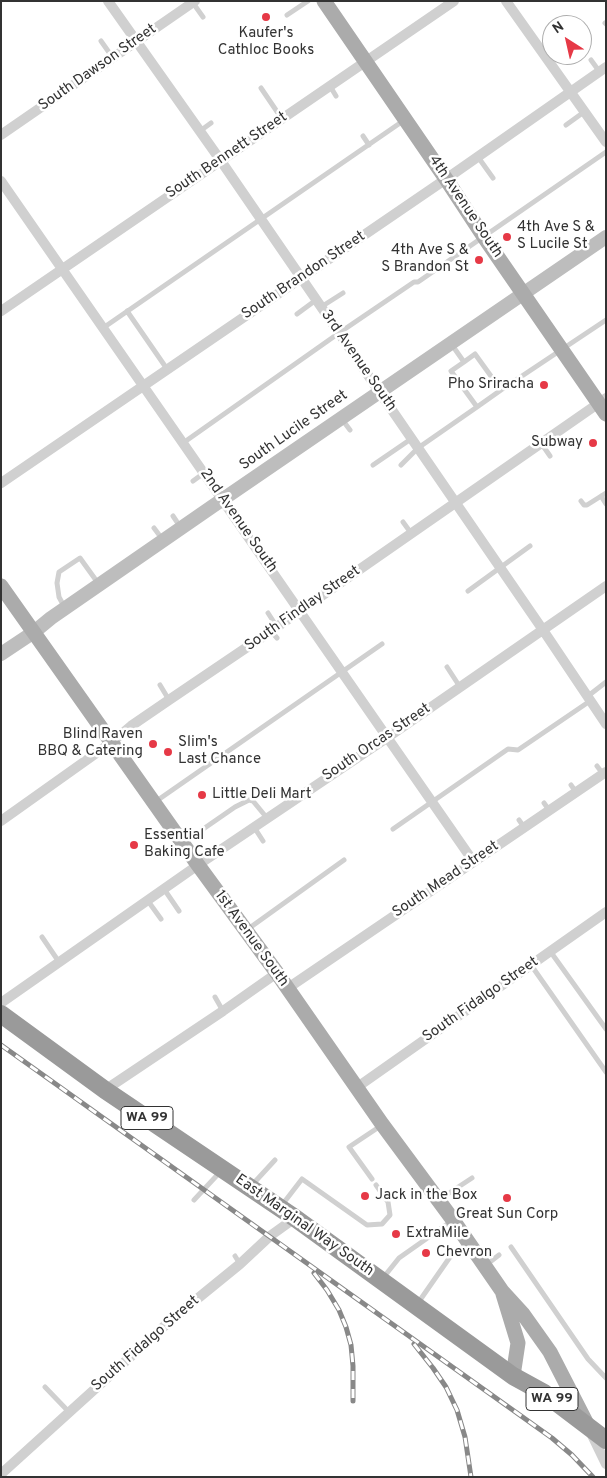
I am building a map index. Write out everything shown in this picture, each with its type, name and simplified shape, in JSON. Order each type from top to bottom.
[{"type":"highway","name":"East Marginal Way South","points":[[1,1014],[105,1090],[295,1218],[513,1376],[544,1393],[606,1440]]},
{"type":"main road","name":"4th Avenue South","points":[[324,1],[406,119],[561,350],[603,405]]},
{"type":"main road","name":"1st Avenue South","points":[[1,586],[245,931],[288,988],[356,1088],[453,1220],[502,1291],[523,1314],[550,1352],[588,1426]]},
{"type":"main road","name":"1st Avenue South","points":[[502,1291],[518,1344],[513,1376]]},
{"type":"street","name":"3rd Avenue South","points":[[108,1],[261,219],[544,630],[606,724]]},
{"type":"street","name":"South Bennett Street","points":[[1,312],[454,1]]},
{"type":"street","points":[[506,1],[606,142]]},
{"type":"street","name":"South Dawson Street","points":[[1,135],[194,2]]},
{"type":"street","name":"South Brandon Street","points":[[1,482],[446,179],[602,70]]},
{"type":"street","name":"2nd Avenue South","points":[[1,181],[474,861]]},
{"type":"street","name":"South Lucile Street","points":[[1,654],[523,293],[604,241]]},
{"type":"street","name":"South Findlay Street","points":[[1,821],[112,742],[131,726],[275,632],[300,611],[541,443],[603,405]]},
{"type":"street","name":"South Orcas Street","points":[[1,1003],[198,865],[388,737],[606,586]]},
{"type":"street","name":"South Mead Street","points":[[288,988],[474,861],[547,806],[602,771]]},
{"type":"street","name":"South Fidalgo Street","points":[[356,1088],[606,912]]},
{"type":"street","points":[[105,1090],[277,973]]},
{"type":"street","name":"South Fidalgo Street","points":[[1,1474],[238,1260],[295,1218]]},
{"type":"street","name":"1st Avenue South","points":[[588,1426],[606,1464]]},
{"type":"lane","points":[[287,15],[308,1]]},
{"type":"lane","points":[[194,2],[203,16]]},
{"type":"lane","points":[[101,41],[113,58]]},
{"type":"lane","points":[[592,61],[602,70]]},
{"type":"lane","points":[[330,86],[336,96]]},
{"type":"lane","points":[[261,88],[282,119]]},
{"type":"lane","points":[[566,125],[584,112]]},
{"type":"lane","points":[[103,328],[406,119]]},
{"type":"lane","points":[[200,131],[211,123]]},
{"type":"lane","points":[[363,136],[369,145]]},
{"type":"lane","points":[[183,443],[339,333],[414,282],[418,282],[606,152]]},
{"type":"lane","points":[[478,157],[493,178]]},
{"type":"lane","points":[[297,314],[343,292]]},
{"type":"lane","points":[[127,312],[167,370]]},
{"type":"lane","points":[[401,465],[418,448],[606,320]]},
{"type":"lane","points":[[450,343],[464,362]]},
{"type":"lane","points":[[477,407],[451,371],[475,354],[501,390]]},
{"type":"lane","points":[[341,418],[350,430]]},
{"type":"lane","points":[[373,465],[411,438]]},
{"type":"lane","points":[[541,443],[550,456]]},
{"type":"lane","points":[[193,481],[204,473]]},
{"type":"lane","points":[[581,500],[584,505],[587,505],[603,494],[606,504]]},
{"type":"lane","points":[[172,516],[181,528]]},
{"type":"lane","points":[[403,522],[411,534]]},
{"type":"lane","points":[[154,528],[164,540]]},
{"type":"lane","points":[[468,591],[530,546]]},
{"type":"lane","points":[[65,608],[59,597],[57,583],[59,572],[80,558],[99,585]]},
{"type":"lane","points":[[268,613],[275,632]]},
{"type":"lane","points":[[154,803],[382,644]]},
{"type":"lane","points":[[447,667],[460,687]]},
{"type":"lane","points":[[393,829],[508,749],[518,750],[589,699],[606,682]]},
{"type":"lane","points":[[160,685],[169,700]]},
{"type":"lane","points":[[183,843],[248,800],[254,801],[267,818]]},
{"type":"lane","points":[[254,827],[263,841]]},
{"type":"lane","points":[[245,931],[344,860]]},
{"type":"lane","points":[[164,889],[179,910]]},
{"type":"lane","points":[[148,900],[161,920]]},
{"type":"lane","points":[[42,937],[59,962]]},
{"type":"lane","points":[[550,951],[606,1030]]},
{"type":"lane","points":[[531,965],[606,1072]]},
{"type":"lane","points":[[215,998],[223,1011]]},
{"type":"lane","points":[[372,1179],[349,1147],[382,1124]]},
{"type":"lane","points":[[250,1188],[275,1160]]},
{"type":"lane","points":[[194,1200],[222,1169]]},
{"type":"lane","points":[[438,1200],[472,1178]]},
{"type":"lane","points":[[280,1208],[302,1179],[367,1225],[382,1224],[390,1215],[388,1202],[376,1185]]},
{"type":"lane","points":[[381,1281],[398,1258],[453,1220]]},
{"type":"lane","points":[[416,1306],[450,1257],[469,1244]]},
{"type":"lane","points":[[510,1247],[588,1359],[606,1378]]},
{"type":"lane","points":[[485,1266],[499,1255]]},
{"type":"lane","points":[[45,1387],[69,1412]]},
{"type":"railway","points":[[1,1045],[552,1438],[593,1477]]},
{"type":"railway","points":[[314,1273],[339,1310],[346,1327],[351,1345],[353,1366],[353,1401]]},
{"type":"railway","points":[[414,1344],[446,1387],[457,1410],[465,1437],[471,1477]]},
{"type":"place","name":"Kaufer's Cathloc Books","points":[[266,17]]},
{"type":"place","name":"4th Ave S & S Lucile St","points":[[507,237]]},
{"type":"place","name":"4th Ave S & S Brandon St","points":[[479,260]]},
{"type":"place","name":"Pho Sriracha","points":[[544,385]]},
{"type":"place","name":"Subway","points":[[593,443]]},
{"type":"place","name":"Blind Raven BBQ & Catering","points":[[153,744]]},
{"type":"place","name":"Slim's Last Chance","points":[[168,752]]},
{"type":"place","name":"Little Deli Mart","points":[[202,795]]},
{"type":"place","name":"Essential Baking Cafe","points":[[134,845]]},
{"type":"place","name":"Jack in the Box","points":[[365,1196]]},
{"type":"place","name":"Great Sun Corp","points":[[507,1198]]},
{"type":"place","name":"ExtraMile","points":[[396,1234]]},
{"type":"place","name":"Chevron","points":[[426,1253]]}]
